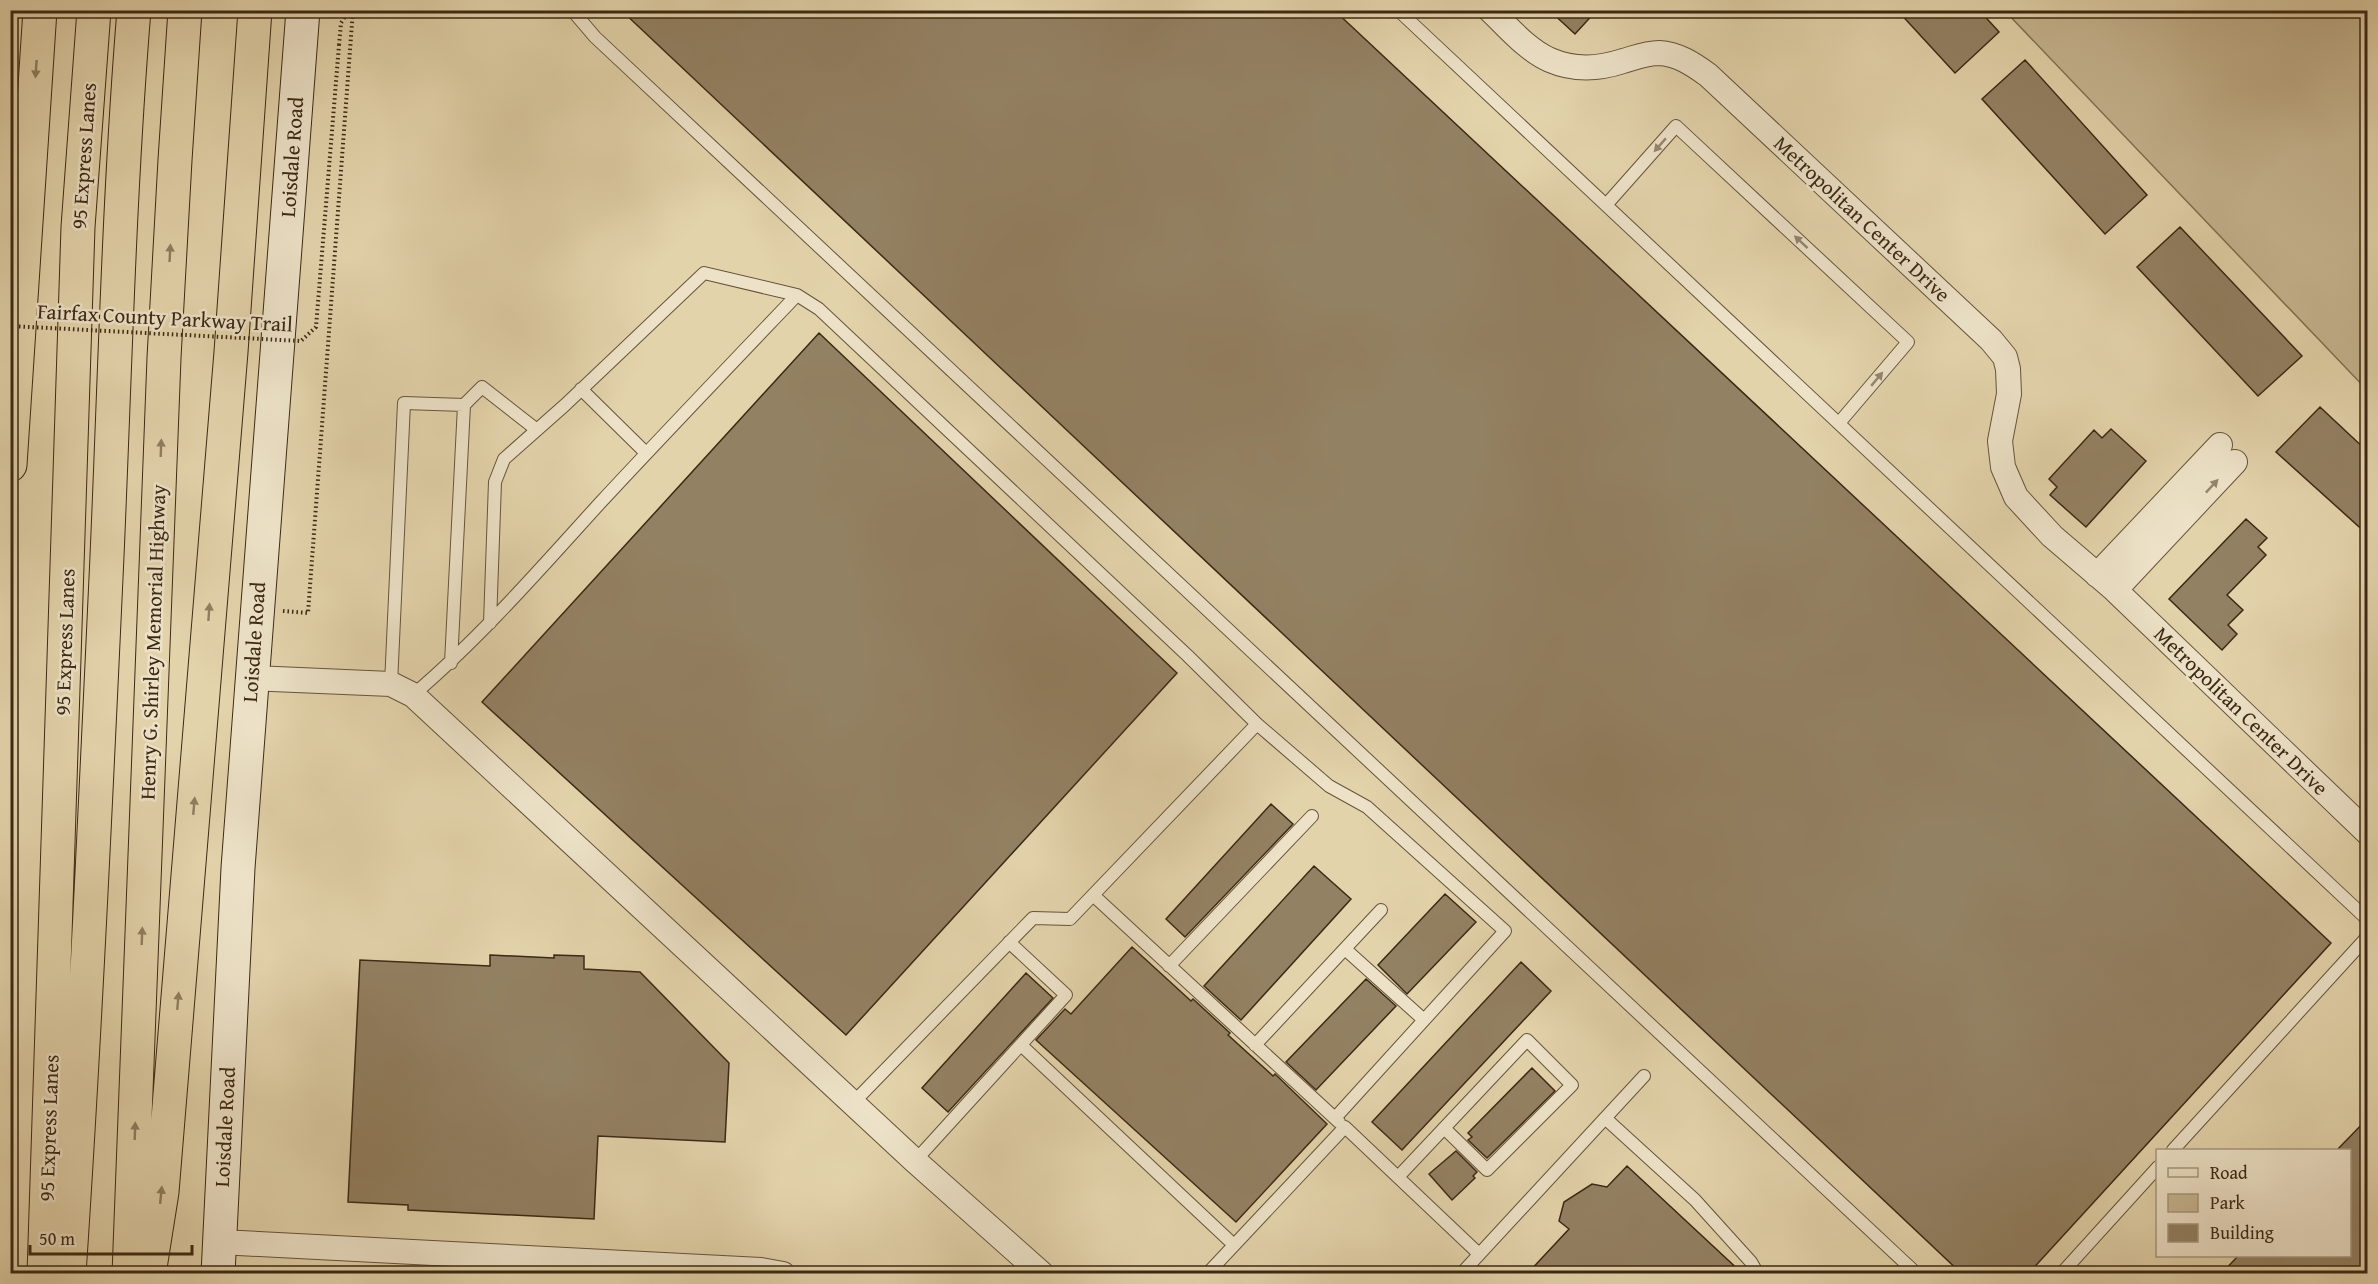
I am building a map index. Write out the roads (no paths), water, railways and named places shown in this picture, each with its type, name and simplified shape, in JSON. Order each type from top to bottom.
[{"type":"highway","points":[[10,465],[40,10]]},
{"type":"highway","name":"95 Express Lanes","points":[[44,1274],[78,227],[94,10]]},
{"type":"highway","points":[[69,1274],[81,1105],[123,142],[134,10]]},
{"type":"highway","name":"Henry G. Shirley Memorial Highway","points":[[129,1274],[164,358],[185,10]]},
{"type":"highway","points":[[149,1274],[158,1227],[164,1169],[231,352],[255,10]]},
{"type":"main road","name":"Loisdale Road","points":[[219,1258],[236,908],[251,678],[303,10]]},
{"type":"main road","points":[[298,67],[314,10]]},
{"type":"street","name":"Metropolitan Center Drive","points":[[1490,10],[1529,47],[1551,61],[1584,68],[1612,65],[1648,54],[1669,54],[1692,63],[1717,83],[2005,357],[2009,381],[2000,441],[2001,454],[2008,481],[2016,497],[2027,511],[2106,582],[2367,833]]},
{"type":"street","points":[[2106,582],[2228,453]]},
{"type":"street","points":[[251,678],[391,684],[413,695],[915,1161],[1042,1274]]},
{"type":"street","points":[[219,1258],[761,1270],[783,1274]]},
{"type":"lane","points":[[572,10],[595,37],[1917,1274]]},
{"type":"lane","points":[[1398,10],[2367,920]]},
{"type":"lane","points":[[1606,205],[1676,126],[1908,342],[1839,423]]},
{"type":"lane","points":[[490,623],[495,482],[504,459],[705,273],[797,295],[828,317],[1180,648],[1257,724],[1329,786],[1367,807],[1505,931],[1424,1020],[1340,1123],[1208,1274]]},
{"type":"lane","points":[[413,695],[451,663],[490,623],[646,453],[797,295]]},
{"type":"lane","points":[[451,663],[464,405],[482,387],[537,430]]},
{"type":"lane","points":[[581,389],[646,453]]},
{"type":"lane","points":[[391,684],[404,403],[464,405]]},
{"type":"lane","points":[[853,1103],[1033,918],[1070,919],[1257,724]]},
{"type":"lane","points":[[1169,966],[1312,816]]},
{"type":"lane","points":[[1093,895],[1479,1254]]},
{"type":"lane","points":[[1256,1045],[1381,910]]},
{"type":"lane","points":[[2174,1149],[2367,936]]},
{"type":"lane","points":[[915,1161],[1066,995],[1009,942]]},
{"type":"lane","points":[[1345,949],[1424,1020]]},
{"type":"lane","points":[[1398,1177],[1444,1128],[1527,1040],[1572,1085],[1487,1170],[1444,1128]]},
{"type":"lane","points":[[1021,1045],[1234,1245]]},
{"type":"lane","points":[[1461,1274],[1644,1076]]},
{"type":"lane","points":[[1605,1118],[1695,1200],[1751,1262],[1758,1274]]},
{"type":"lane","points":[[2061,1274],[2156,1168]]}]
